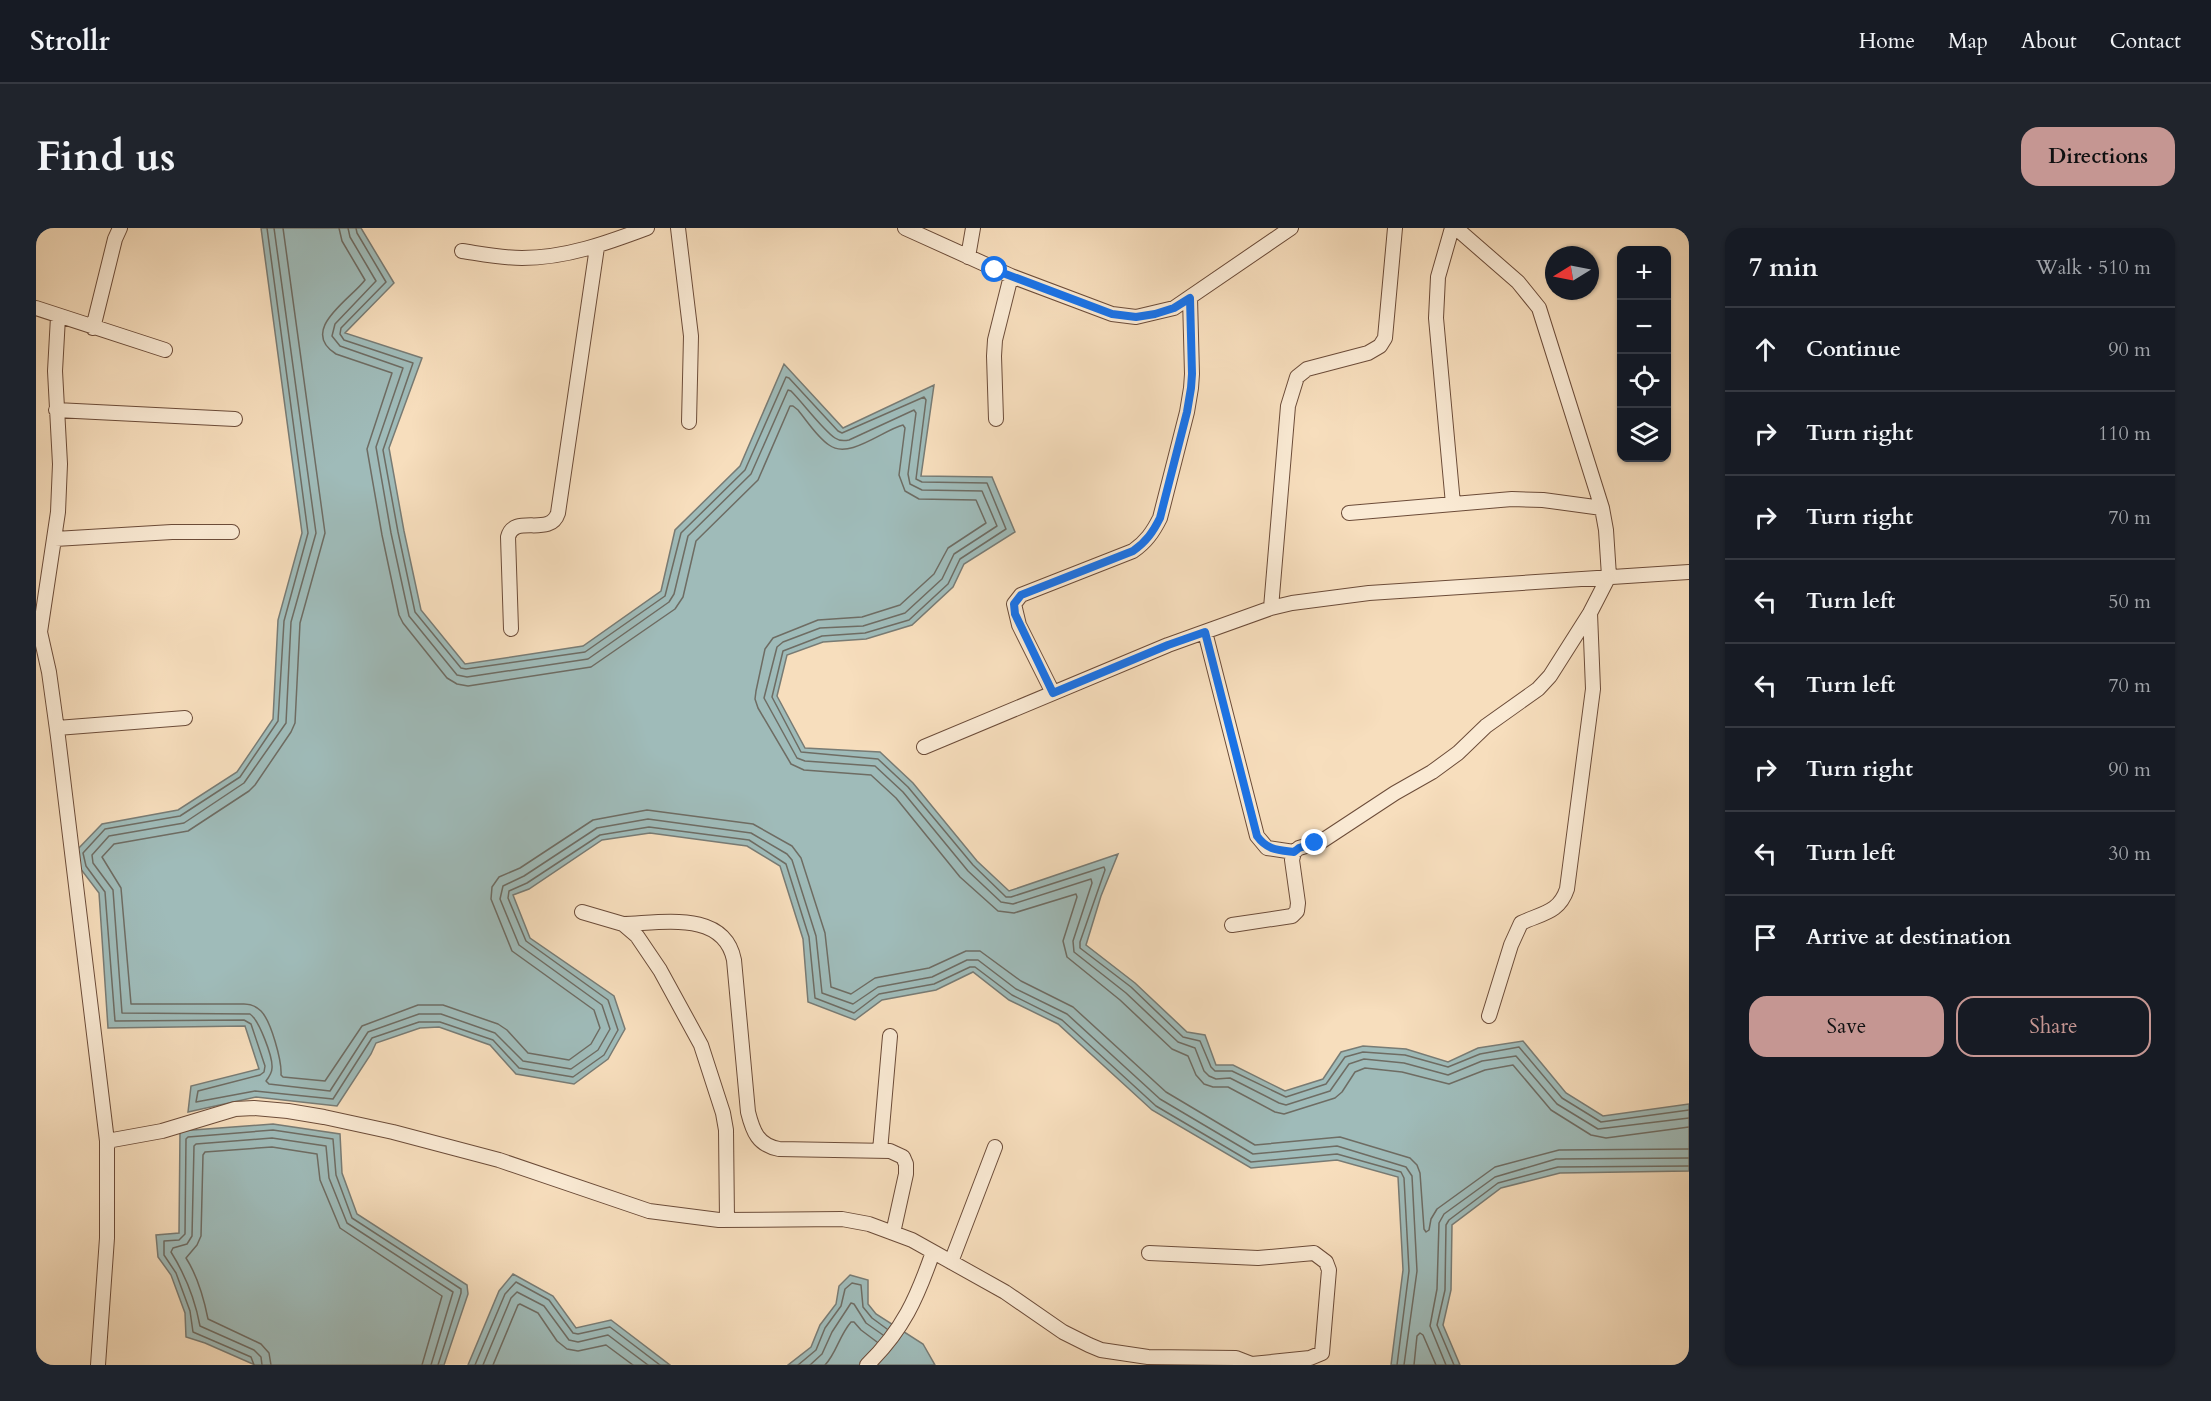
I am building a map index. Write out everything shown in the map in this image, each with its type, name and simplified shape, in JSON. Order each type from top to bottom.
[{"type":"street","points":[[93,328],[115,239],[120,228]]},
{"type":"street","points":[[462,251],[522,258],[558,255],[597,247],[647,228]]},
{"type":"street","points":[[678,228],[691,336],[689,422]]},
{"type":"street","points":[[905,228],[1011,276],[1112,314],[1136,317],[1174,308],[1291,228]]},
{"type":"street","points":[[968,257],[973,228]]},
{"type":"street","points":[[1271,608],[1288,406],[1296,377],[1307,369],[1368,353],[1380,346],[1387,329],[1395,228]]},
{"type":"street","points":[[1232,925],[1292,916],[1297,911],[1298,903],[1292,860],[1294,852],[1299,848],[1322,841],[1395,793],[1432,772],[1458,753],[1486,726],[1538,689],[1559,664],[1609,576],[1602,508],[1539,309],[1518,282],[1454,228],[1438,277],[1436,318],[1453,504]]},
{"type":"street","points":[[511,629],[508,537],[510,531],[516,527],[549,525],[558,513],[597,247]]},
{"type":"street","points":[[996,419],[995,339],[1011,276]]},
{"type":"street","points":[[1053,693],[1019,625],[1014,604],[1021,595],[1133,551],[1143,544],[1153,531],[1160,518],[1187,412],[1192,374],[1190,298]]},
{"type":"street","points":[[36,308],[165,351]]},
{"type":"street","points":[[58,317],[56,410],[60,464],[55,539],[38,631],[49,672],[57,728],[107,1141],[107,1238],[99,1365]]},
{"type":"street","points":[[56,410],[235,419]]},
{"type":"street","points":[[1348,513],[1532,499],[1602,508]]},
{"type":"street","points":[[55,539],[172,532],[232,532]]},
{"type":"street","points":[[924,747],[1168,645],[1271,608],[1306,600],[1341,596],[1689,572]]},
{"type":"street","points":[[1489,1016],[1511,945],[1521,923],[1557,907],[1563,901],[1567,889],[1593,689],[1590,613]]},
{"type":"street","points":[[1205,632],[1257,836],[1267,848],[1294,852]]},
{"type":"street","points":[[57,728],[185,718]]},
{"type":"street","points":[[582,912],[623,924],[696,923],[721,933],[731,948],[748,1112],[753,1132],[768,1147],[779,1149],[880,1151],[903,1157],[906,1164],[893,1233]]},
{"type":"street","points":[[623,924],[637,936],[660,970],[705,1056],[726,1130],[727,1220]]},
{"type":"street","points":[[880,1151],[890,1036]]},
{"type":"street","points":[[107,1141],[162,1131],[235,1109],[288,1110],[393,1132],[499,1160],[649,1211],[727,1220],[842,1219],[869,1224],[933,1252],[1005,1292],[1075,1339],[1101,1350],[1148,1357],[1236,1358],[1253,1364],[1310,1359],[1322,1353],[1329,1270],[1326,1262],[1314,1253],[1258,1258],[1149,1253]]},
{"type":"street","points":[[951,1262],[995,1146]]},
{"type":"street","points":[[867,1365],[908,1316],[933,1252]]},
{"type":"water","points":[[261,228],[361,228],[394,283],[345,333],[422,358],[389,448],[421,610],[465,664],[583,646],[661,591],[675,530],[740,466],[784,364],[843,428],[934,385],[921,476],[992,477],[1015,532],[964,564],[953,587],[912,625],[866,639],[823,642],[787,655],[777,696],[805,748],[880,752],[913,783],[977,861],[1009,891],[1118,854],[1101,896],[1086,945],[1135,983],[1187,1032],[1205,1035],[1216,1065],[1233,1065],[1285,1091],[1323,1079],[1341,1052],[1363,1046],[1406,1049],[1448,1062],[1478,1048],[1523,1041],[1566,1093],[1603,1116],[1689,1104],[1689,1171],[1560,1173],[1501,1188],[1452,1225],[1451,1290],[1443,1325],[1460,1365],[1391,1365],[1403,1270],[1398,1177],[1337,1160],[1251,1168],[1152,1110],[1058,1024],[1009,1000],[973,972],[936,990],[882,1000],[855,1020],[808,1002],[803,939],[780,866],[747,846],[650,833],[602,840],[529,889],[513,895],[530,938],[614,996],[625,1029],[608,1059],[574,1084],[516,1074],[490,1045],[439,1027],[420,1028],[376,1043],[337,1106],[256,1097],[188,1112],[191,1086],[259,1069],[245,1026],[108,1028],[99,893],[80,868],[76,851],[102,824],[178,810],[237,772],[273,719],[278,620],[302,533]]},
{"type":"water","points":[[273,1124],[340,1134],[342,1173],[357,1214],[467,1285],[468,1294],[444,1365],[255,1365],[186,1337],[185,1313],[171,1275],[158,1257],[156,1235],[179,1233],[180,1131]]},
{"type":"water","points":[[513,1274],[553,1296],[576,1328],[611,1320],[670,1365],[468,1365],[499,1291]]},
{"type":"water","points":[[850,1275],[868,1280],[868,1304],[876,1314],[923,1344],[935,1365],[788,1365],[811,1347],[820,1325],[836,1304],[839,1286]]},
{"type":"route","points":[[995,270],[1112,314],[1136,317],[1155,314],[1174,308],[1190,298],[1192,374],[1187,412],[1160,518],[1153,531],[1143,544],[1133,551],[1021,595],[1014,604],[1015,614],[1053,693],[1205,632],[1257,836],[1267,848],[1276,850],[1294,852],[1315,843]]}]
